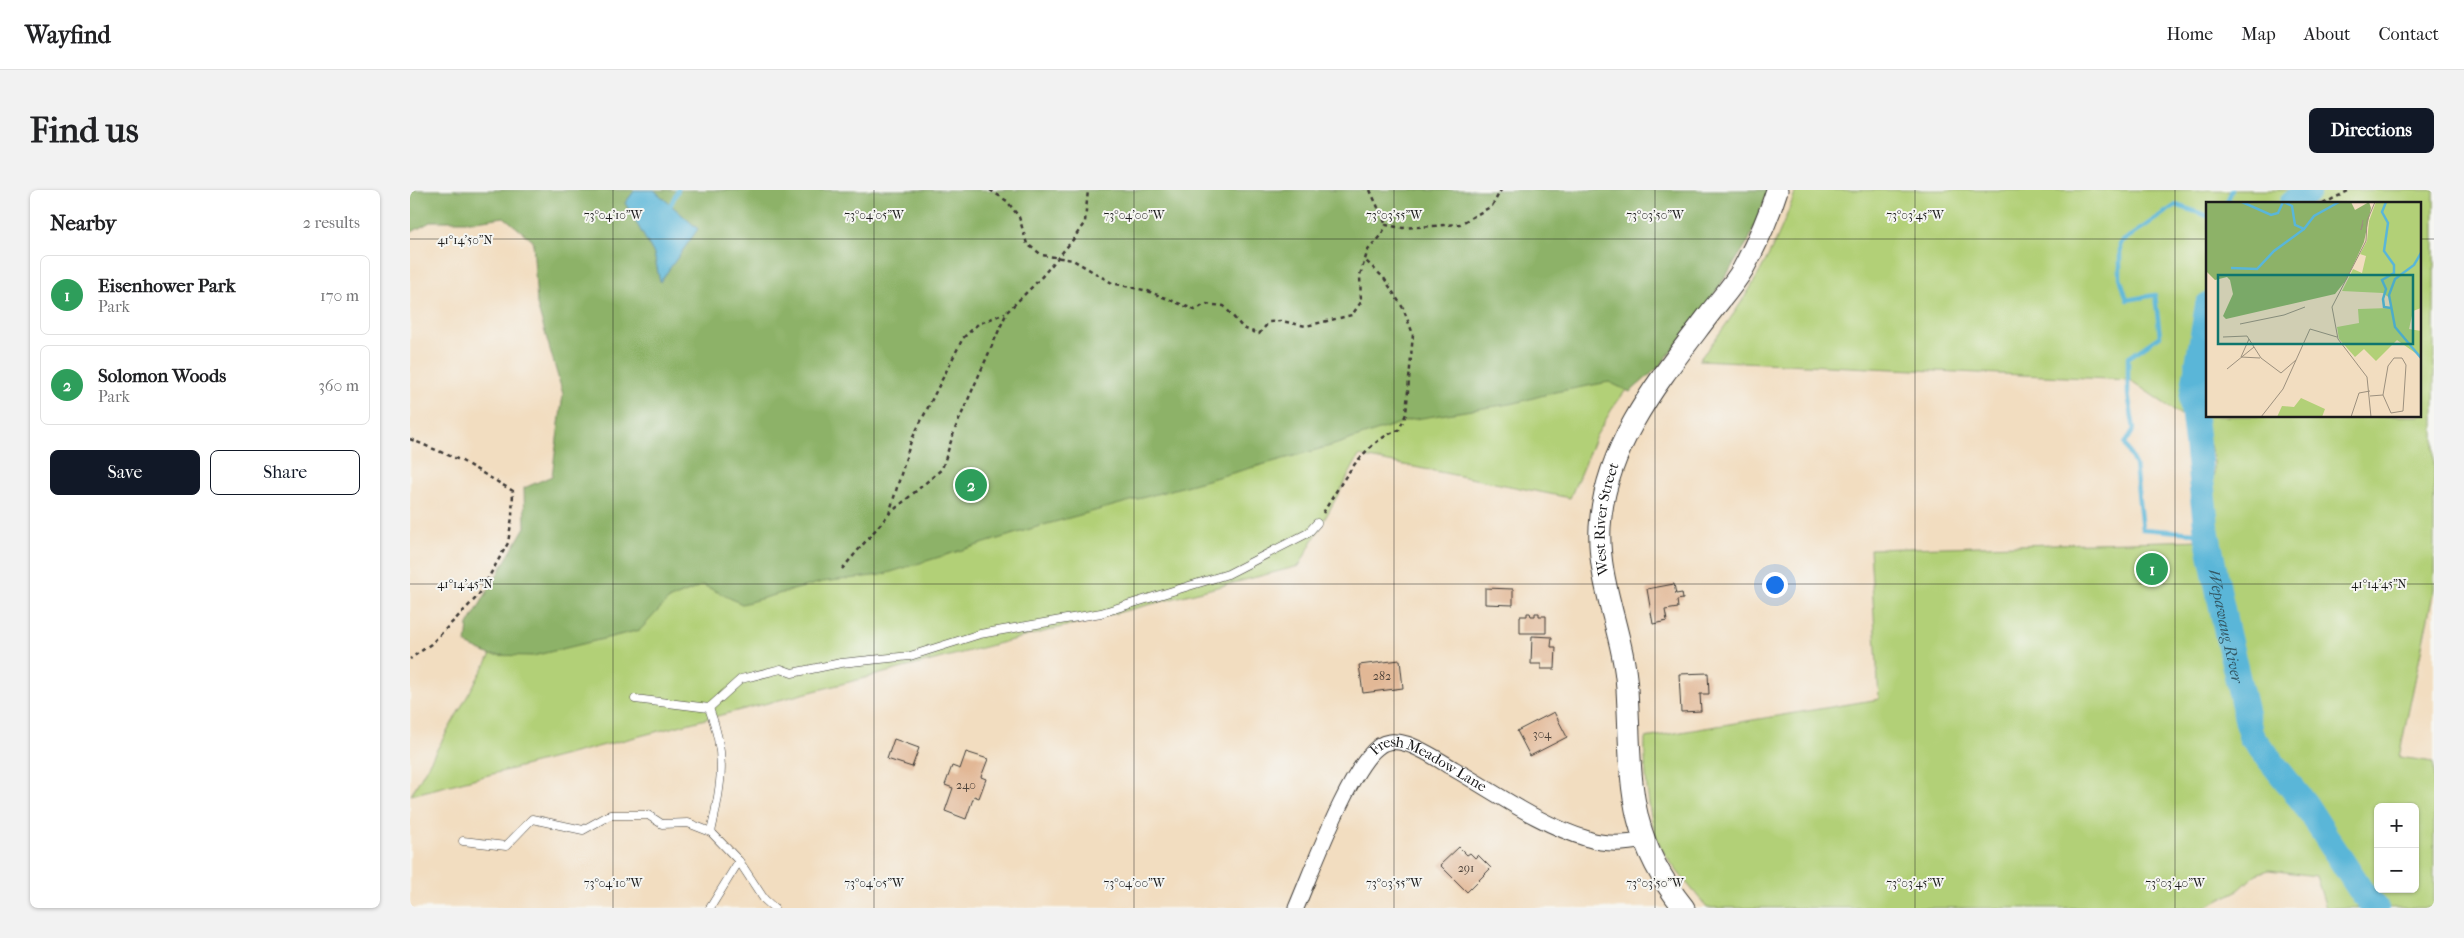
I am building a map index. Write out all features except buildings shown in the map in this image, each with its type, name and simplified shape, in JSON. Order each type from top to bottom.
[{"type":"street","name":"West River Street","points":[[1684,908],[1656,865],[1644,840],[1634,803],[1630,780],[1625,666],[1600,559],[1600,527],[1603,500],[1617,454],[1630,428],[1667,370],[1742,270],[1777,190]]},
{"type":"street","name":"Fresh Meadow Lane","points":[[1296,908],[1347,792],[1372,752],[1380,745],[1388,742],[1399,742],[1421,750],[1529,812],[1588,840],[1623,844],[1644,840]]},
{"type":"lane","points":[[709,708],[741,678],[781,669],[792,673],[841,663],[910,656],[980,634],[1101,614],[1228,574],[1308,533],[1317,523]]},
{"type":"lane","points":[[635,699],[709,708]]},
{"type":"lane","points":[[709,708],[721,743],[722,768],[711,832]]},
{"type":"lane","points":[[463,841],[506,846],[532,819],[583,830],[610,815],[648,815],[662,824],[688,823],[711,832],[738,861],[764,898],[774,908]]},
{"type":"lane","points":[[710,908],[738,861]]},
{"type":"path","points":[[990,190],[1007,201],[1019,217],[1027,244],[1042,255],[1060,256],[1073,260],[1112,283],[1148,291],[1195,310],[1204,304],[1224,306],[1243,328],[1259,334],[1269,322],[1281,321],[1306,326],[1352,315],[1361,302],[1360,275],[1368,250],[1381,236],[1386,225],[1370,190]]},
{"type":"path","points":[[842,569],[889,514],[942,469],[955,429],[1007,312],[1060,256],[1084,222],[1088,190]]},
{"type":"path","points":[[1386,225],[1403,228],[1460,224],[1492,206],[1501,190]]},
{"type":"path","points":[[2327,202],[2350,190]]},
{"type":"path","points":[[1317,523],[1342,482],[1372,444],[1386,434],[1399,430],[1406,414],[1414,334],[1403,308],[1384,278],[1365,260]]},
{"type":"path","points":[[889,514],[911,441],[963,338],[978,324],[1007,312]]},
{"type":"path","points":[[410,439],[462,461],[513,491],[508,543],[478,596],[431,644],[410,659]]},
{"type":"green space","points":[[410,190],[1769,190],[1749,240],[1708,304],[1660,366],[1630,392],[1609,382],[1555,392],[1515,403],[1409,420],[1334,445],[1040,526],[881,575],[822,582],[742,604],[703,585],[668,600],[640,630],[533,656],[490,655],[466,644],[468,625],[525,527],[524,488],[552,476],[563,394],[537,305],[533,241],[504,217],[476,221],[432,221],[410,233]]},
{"type":"green space","points":[[1796,190],[2434,190],[2434,589],[2399,757],[2434,762],[2434,908],[2326,908],[2316,876],[2269,870],[2256,874],[2240,889],[2204,908],[1707,908],[1670,862],[1656,836],[1648,794],[1645,738],[1879,699],[1870,549],[2203,540],[2201,513],[2214,473],[2214,462],[2210,445],[2197,426],[2130,380],[1699,360],[1743,300],[1767,259]]},
{"type":"green space","points":[[1699,291],[1612,409],[1596,436],[1570,498],[1359,456],[1299,566],[411,795],[509,623]]},
{"type":"water","points":[[635,190],[654,190],[698,229],[660,282],[654,254],[625,203]]},
{"type":"waterway","points":[[668,210],[678,190]]},
{"type":"waterway","points":[[2227,202],[2232,190]]},
{"type":"waterway","name":"Wepawaug River","points":[[2294,202],[2309,190]]},
{"type":"waterway","points":[[2206,215],[2176,205],[2120,243],[2120,277],[2127,300],[2155,295],[2160,336],[2128,358],[2128,394],[2134,429],[2125,444],[2135,465],[2142,529],[2207,534]]},
{"type":"waterway","name":"Wepawaug River","points":[[2206,317],[2192,399],[2207,534],[2227,633],[2251,736],[2305,804],[2363,894],[2376,908]]},
{"type":"place","name":"Solomon Woods","points":[[971,485]]},
{"type":"place","name":"Eisenhower Park","points":[[2152,569]]}]
